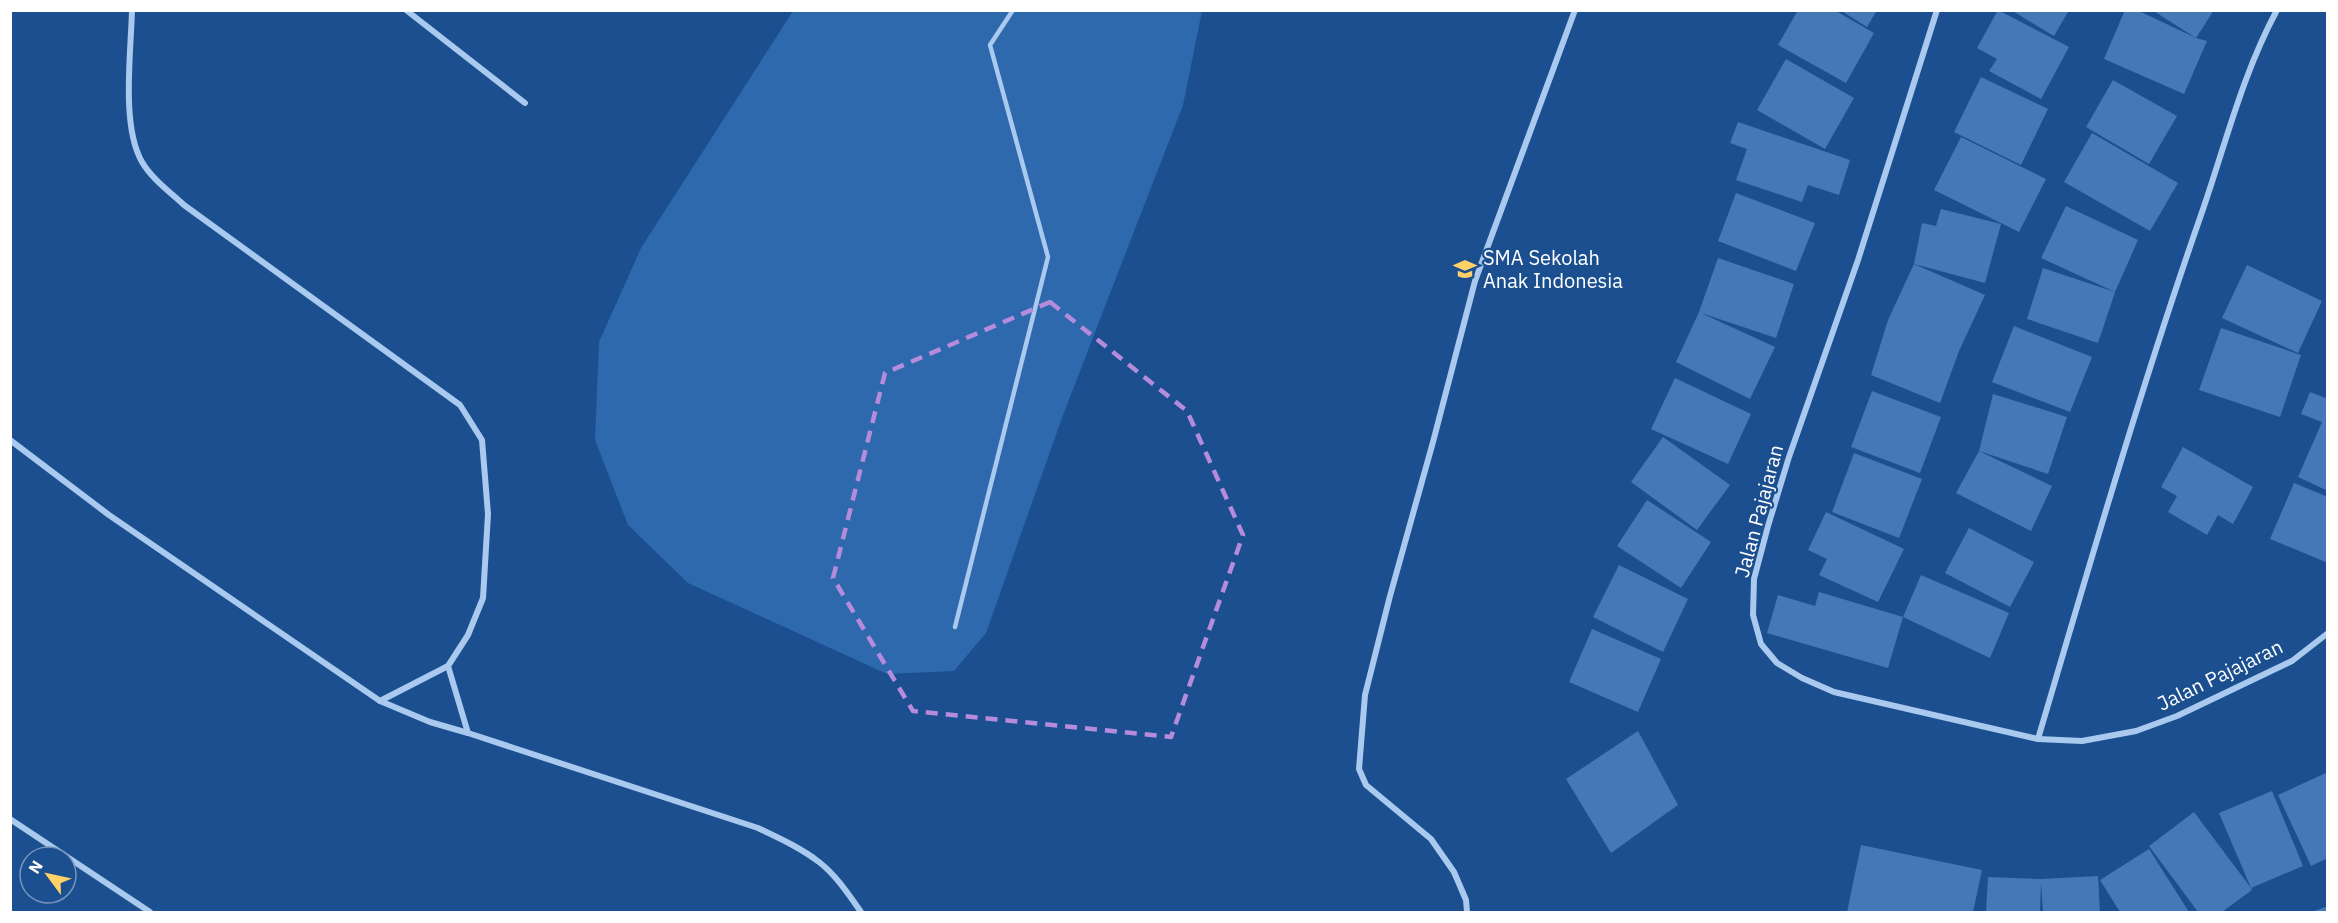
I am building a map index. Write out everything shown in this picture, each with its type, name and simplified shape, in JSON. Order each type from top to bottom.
[{"type":"street","points":[[132,10],[130,114],[134,143],[142,163],[184,205],[460,405],[482,440],[488,514],[483,598],[468,634],[448,666],[380,702]]},
{"type":"street","points":[[406,10],[525,102]]},
{"type":"street","points":[[1467,912],[1467,900],[1454,872],[1431,839],[1366,784],[1359,769],[1365,695],[1475,281],[1575,10]]},
{"type":"street","name":"Jalan Pajajaran","points":[[1937,10],[1858,260],[1789,457],[1772,514],[1754,579],[1753,615],[1761,644],[1777,663],[1802,678],[1834,692],[2038,739],[2082,741],[2136,731],[2177,717],[2292,661],[2328,633]]},
{"type":"street","points":[[2038,739],[2156,344],[2214,178],[2237,102],[2277,10]]},
{"type":"street","points":[[10,440],[109,515],[380,702],[430,722],[758,828],[793,845],[820,863],[861,912]]},
{"type":"street","points":[[448,666],[468,733]]},
{"type":"street","points":[[10,819],[150,912]]},
{"type":"lane","points":[[955,627],[1048,257],[990,45],[1013,10]]},
{"type":"highlighted area","points":[[1050,302],[1187,411],[1243,535],[1171,737],[913,711],[833,578],[885,373]]},
{"type":"shaded area","points":[[793,11],[1202,11],[1183,105],[1063,415],[986,633],[954,671],[887,674],[688,583],[628,525],[595,440],[599,342],[641,248]]},
{"type":"building","points":[[1798,10],[1834,10],[1874,33],[1846,83],[1778,45]]},
{"type":"building","points":[[1840,10],[1877,10],[1867,27]]},
{"type":"building","points":[[1998,10],[2069,47],[2041,99],[1989,71],[1997,59],[1977,48]]},
{"type":"building","points":[[2011,10],[2069,10],[2054,36]]},
{"type":"building","points":[[2125,10],[2137,10],[2207,41],[2184,94],[2104,59]]},
{"type":"building","points":[[2152,10],[2214,10],[2196,38]]},
{"type":"building","points":[[1786,59],[1854,98],[1825,149],[1757,110]]},
{"type":"building","points":[[1981,77],[2048,109],[2021,165],[1954,132]]},
{"type":"building","points":[[2113,80],[2177,116],[2149,164],[2086,127]]},
{"type":"building","points":[[1738,122],[1850,160],[1839,195],[1808,185],[1802,202],[1736,180],[1747,149],[1730,143]]},
{"type":"building","points":[[2092,133],[2178,183],[2150,231],[2064,182]]},
{"type":"building","points":[[1961,137],[2046,179],[2019,232],[1934,190]]},
{"type":"building","points":[[1736,193],[1815,223],[1796,271],[1718,241]]},
{"type":"building","points":[[2066,206],[2138,240],[2115,292],[2041,258]]},
{"type":"building","points":[[1941,209],[2001,224],[1985,283],[1914,264],[1922,223],[1936,226]]},
{"type":"building","points":[[1718,258],[1794,284],[1776,338],[1701,313],[1775,347],[1750,399],[1676,362],[1699,312]]},
{"type":"building","points":[[1914,264],[1985,295],[1959,351],[1940,403],[1871,375],[1888,320]]},
{"type":"building","points":[[2247,265],[2322,301],[2298,353],[2222,318]]},
{"type":"building","points":[[2043,268],[2115,292],[2098,343],[2027,319]]},
{"type":"building","points":[[2014,326],[2092,357],[2070,412],[1992,382]]},
{"type":"building","points":[[2221,328],[2301,355],[2280,417],[2199,390]]},
{"type":"building","points":[[1675,378],[1751,414],[1728,464],[1651,429]]},
{"type":"building","points":[[1872,391],[1941,417],[1920,473],[1851,447]]},
{"type":"building","points":[[2310,392],[2328,399],[2328,491],[2298,477],[2322,422],[2301,414]]},
{"type":"building","points":[[1993,394],[2067,417],[2048,474],[1979,451]]},
{"type":"building","points":[[1663,437],[1730,485],[1697,530],[1631,482]]},
{"type":"building","points":[[2183,447],[2253,487],[2233,524],[2218,515],[2207,535],[2168,512],[2177,496],[2161,487]]},
{"type":"building","points":[[1979,451],[2052,486],[2031,531],[1956,493]]},
{"type":"building","points":[[1854,453],[1922,479],[1899,538],[1832,512]]},
{"type":"building","points":[[2294,483],[2328,497],[2328,563],[2270,539]]},
{"type":"building","points":[[1647,500],[1711,542],[1681,588],[1617,546]]},
{"type":"building","points":[[1826,512],[1904,549],[1878,602],[1819,575],[1827,559],[1808,550]]},
{"type":"building","points":[[1969,528],[2034,562],[2010,607],[1945,573]]},
{"type":"building","points":[[1619,565],[1688,599],[1663,652],[1593,617]]},
{"type":"building","points":[[1921,575],[2009,613],[1990,658],[1903,617]]},
{"type":"building","points":[[1819,592],[1903,617],[1888,668],[1767,633],[1778,595],[1815,606]]},
{"type":"building","points":[[1592,629],[1661,659],[1638,712],[1569,682]]},
{"type":"building","points":[[1638,731],[1678,805],[1611,853],[1566,779]]},
{"type":"building","points":[[2328,772],[2328,858],[2311,866],[2278,795]]},
{"type":"building","points":[[2272,791],[2303,866],[2251,888],[2219,813]]},
{"type":"building","points":[[2194,812],[2252,890],[2222,912],[2198,912],[2149,846]]},
{"type":"building","points":[[1861,845],[1982,870],[1973,912],[1847,912]]},
{"type":"building","points":[[2149,849],[2189,912],[2120,912],[2100,880]]},
{"type":"building","points":[[2098,876],[2100,912],[2043,912],[2041,883],[2040,912],[1986,912],[1988,877],[2041,879]]},
{"type":"building","points":[[2328,906],[2328,912],[2312,912]]},
{"type":"place","name":"SMA Sekolah Anak Indonesia","points":[[1465,269]]}]
